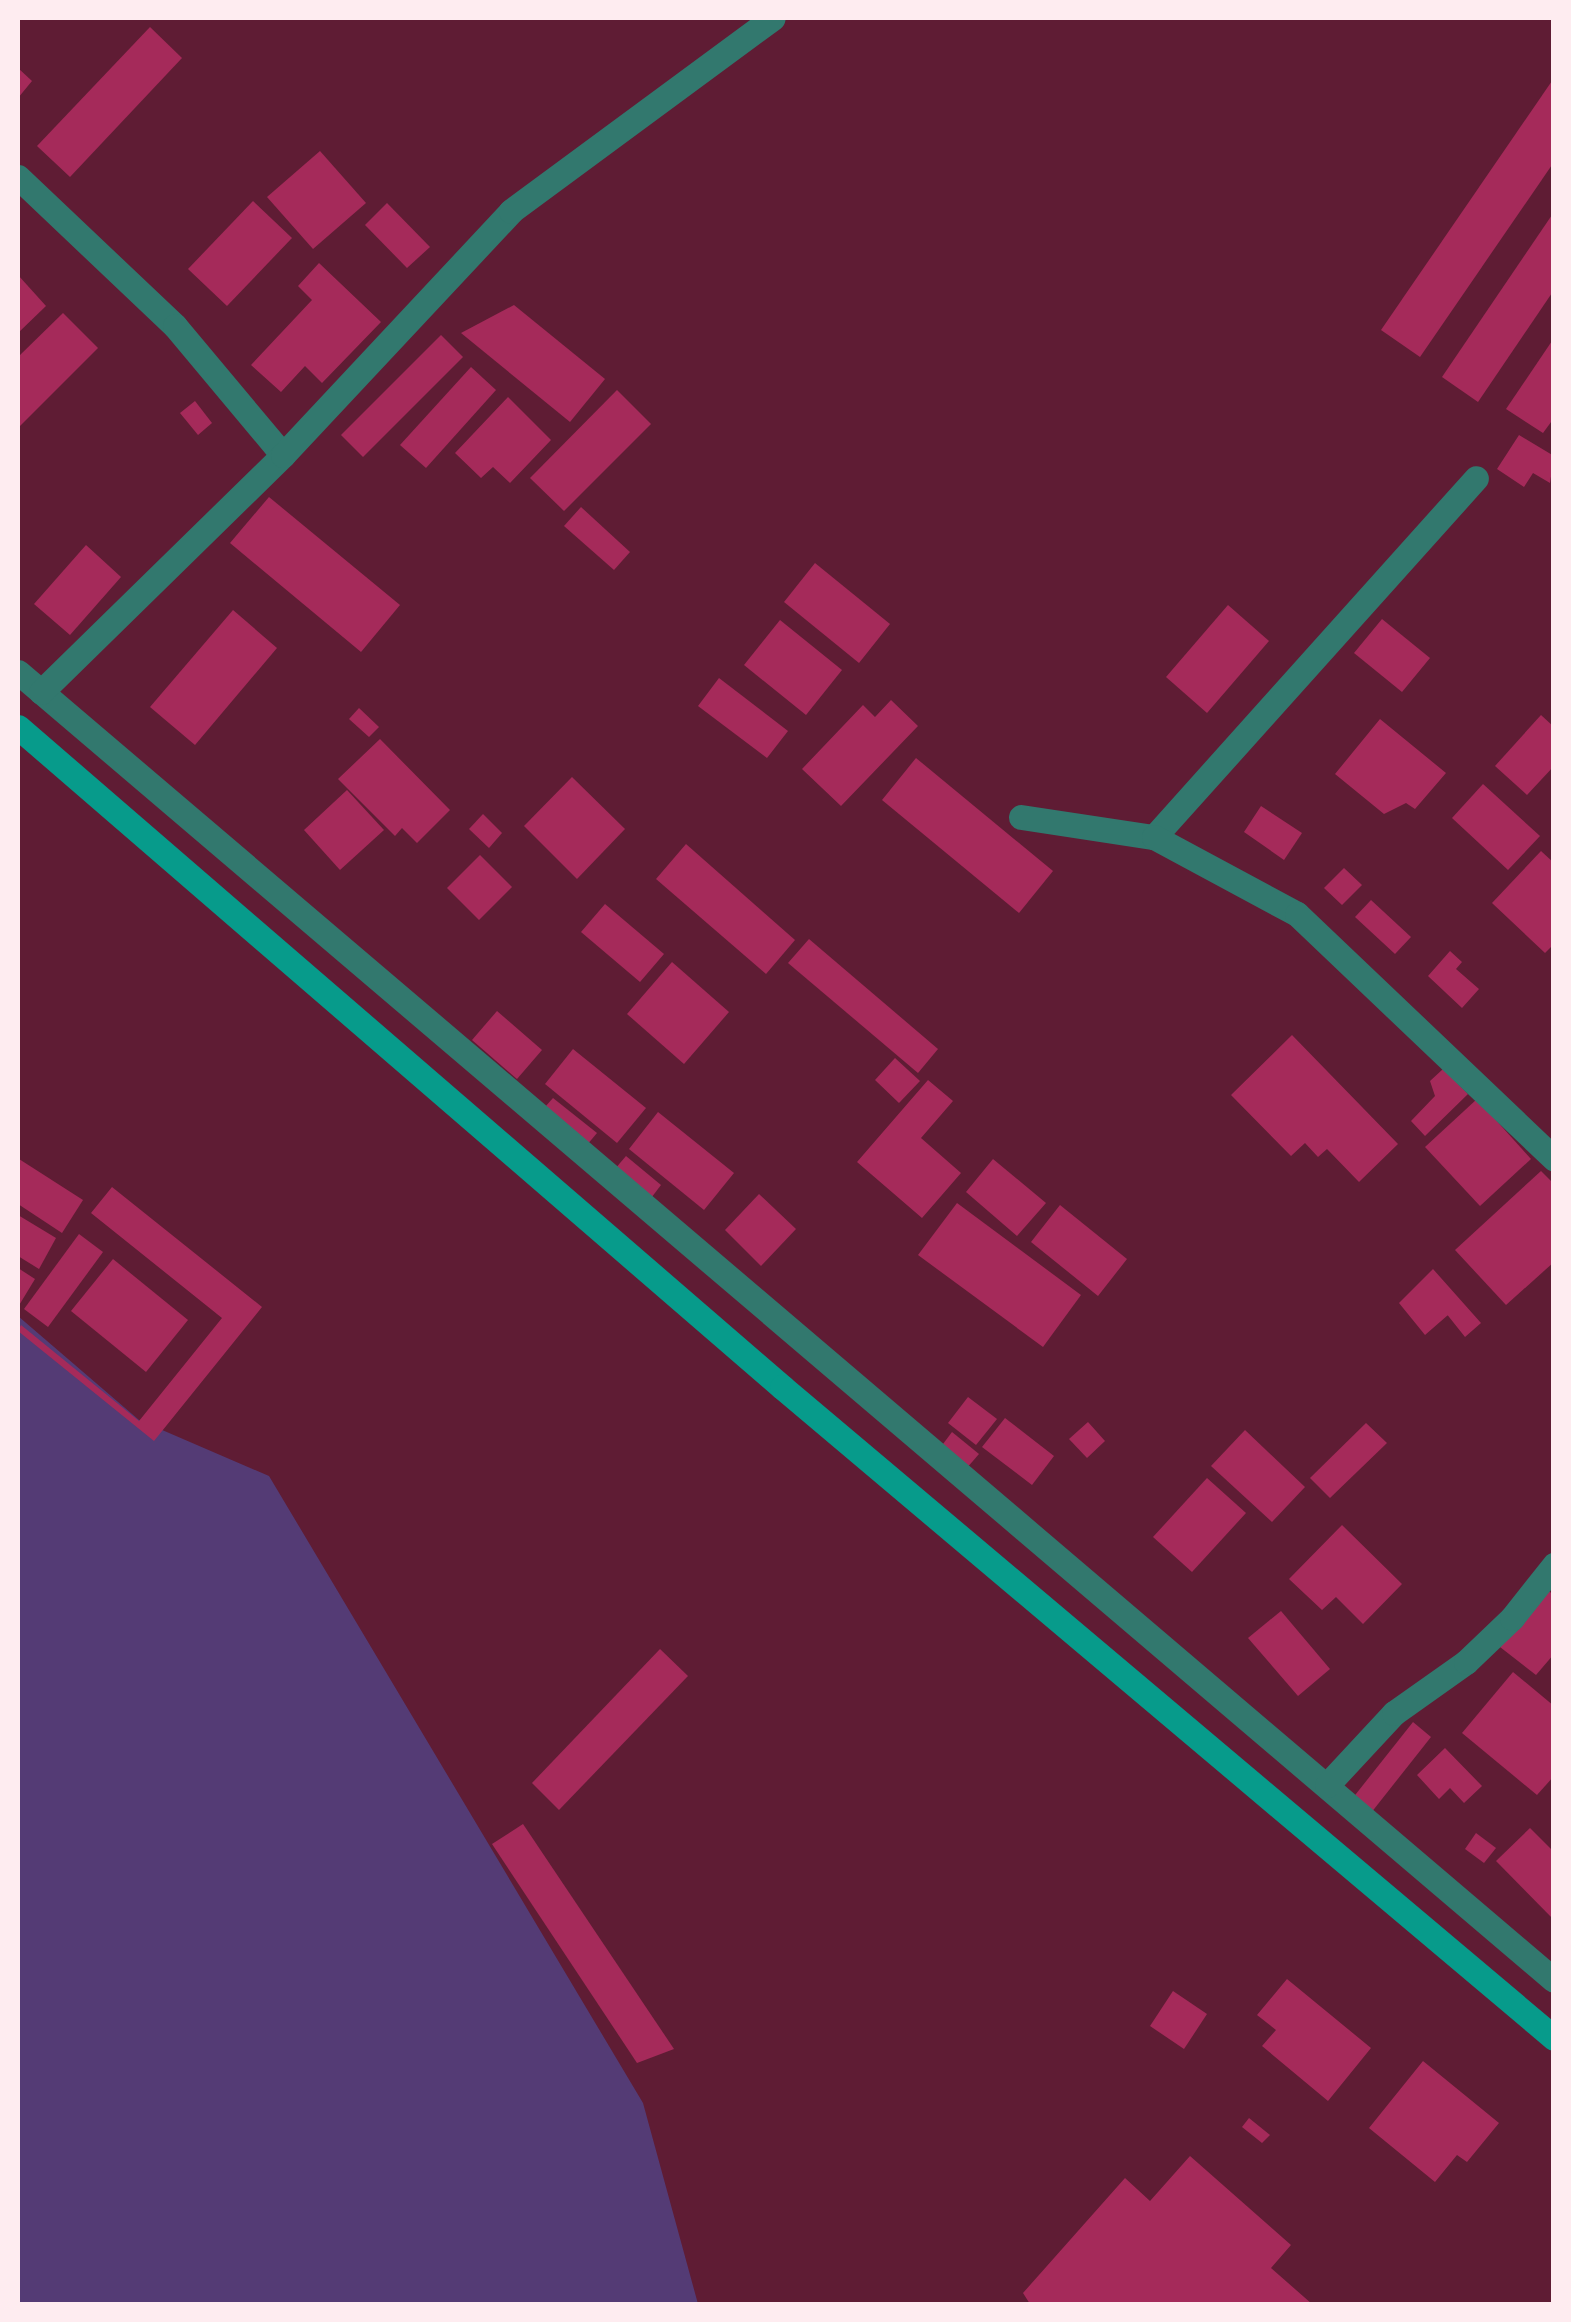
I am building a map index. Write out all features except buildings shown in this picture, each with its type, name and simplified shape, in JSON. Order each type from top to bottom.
[{"type":"main road","points":[[18,727],[782,1387],[1554,2038]]},
{"type":"street","points":[[41,692],[283,455],[511,211],[773,18]]},
{"type":"street","points":[[18,177],[175,326],[283,455]]},
{"type":"street","points":[[1154,837],[1476,478]]},
{"type":"street","points":[[18,672],[1554,1980]]},
{"type":"street","points":[[1021,817],[1154,837],[1297,914],[1554,1159]]},
{"type":"street","points":[[1327,1785],[1394,1713],[1466,1662],[1512,1618],[1554,1565]]},
{"type":"shaded area","points":[[18,1316],[139,1420],[269,1476],[643,2103],[698,2304],[18,2304]]}]
